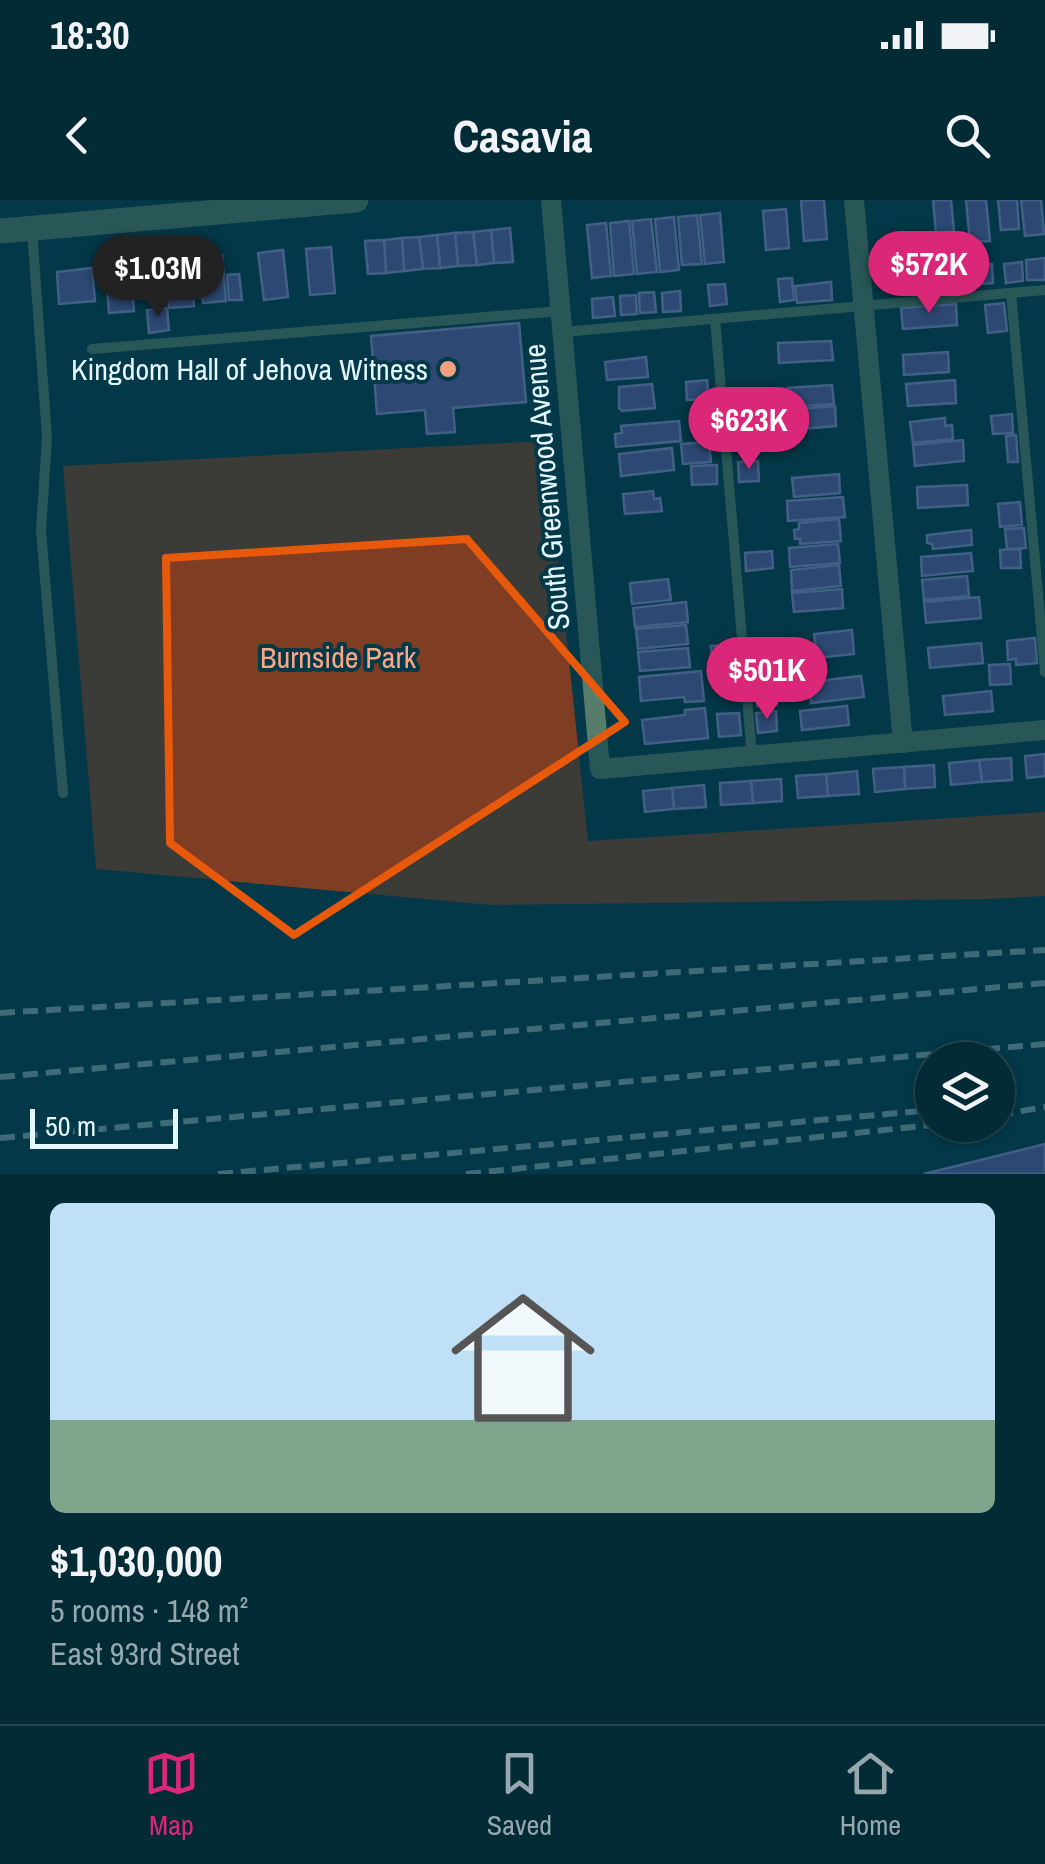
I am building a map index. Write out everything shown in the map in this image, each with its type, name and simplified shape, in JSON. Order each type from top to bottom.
[{"type":"street","points":[[0,232],[255,204],[356,200]]},
{"type":"street","name":"South Greenwood Avenue","points":[[552,200],[600,769],[752,756]]},
{"type":"street","points":[[854,200],[903,743]]},
{"type":"street","points":[[752,756],[1045,730]]},
{"type":"lane","points":[[32,229],[47,437],[41,532],[63,793]]},
{"type":"lane","points":[[92,349],[562,322],[715,319],[1045,290]]},
{"type":"lane","points":[[1011,293],[1045,672]]},
{"type":"lane","points":[[715,319],[752,756]]},
{"type":"highlighted area","points":[[467,539],[625,722],[294,935],[170,843],[166,558]]},
{"type":"green space","name":"Burnside Park","points":[[546,441],[588,841],[1045,812],[1045,896],[491,905],[96,869],[63,466]]},
{"type":"building","points":[[801,200],[824,200],[827,239],[804,241]]},
{"type":"building","points":[[933,200],[951,200],[954,231],[936,233]]},
{"type":"building","points":[[966,200],[986,200],[990,241],[970,242]]},
{"type":"building","points":[[998,200],[1017,200],[1019,229],[1001,230]]},
{"type":"building","points":[[1021,200],[1041,200],[1044,234],[1025,236]]},
{"type":"building","points":[[786,209],[789,248],[766,250],[763,211]]},
{"type":"building","points":[[720,213],[724,262],[705,264],[700,215]]},
{"type":"building","points":[[697,215],[702,264],[682,265],[678,217]]},
{"type":"building","points":[[674,217],[679,270],[660,272],[655,219]]},
{"type":"building","points":[[651,219],[657,272],[637,274],[632,221]]},
{"type":"building","points":[[629,221],[634,274],[614,276],[610,223]]},
{"type":"building","points":[[606,223],[611,276],[592,278],[587,225]]},
{"type":"building","points":[[510,228],[513,262],[494,263],[491,230]]},
{"type":"building","points":[[491,230],[494,263],[477,265],[473,232]]},
{"type":"building","points":[[473,232],[477,265],[458,266],[455,233]]},
{"type":"building","points":[[455,233],[458,266],[440,268],[437,235]]},
{"type":"building","points":[[437,235],[440,268],[423,269],[419,237]]},
{"type":"building","points":[[419,237],[423,269],[404,271],[402,238]]},
{"type":"building","points":[[402,238],[404,271],[386,273],[384,240]]},
{"type":"building","points":[[384,240],[386,273],[368,274],[365,241]]},
{"type":"building","points":[[331,247],[335,293],[310,295],[306,249]]},
{"type":"building","points":[[283,250],[288,297],[264,300],[258,253]]},
{"type":"building","points":[[222,255],[226,301],[203,303],[197,257]]},
{"type":"building","points":[[1045,258],[1045,280],[1027,280],[1026,260]]},
{"type":"building","points":[[190,259],[194,306],[169,308],[164,261]]},
{"type":"building","points":[[1022,262],[1023,281],[1006,283],[1004,264]]},
{"type":"building","points":[[130,264],[134,311],[109,313],[105,267]]},
{"type":"building","points":[[992,264],[993,283],[970,285],[969,266]]},
{"type":"building","points":[[957,267],[959,288],[940,290],[938,270]]},
{"type":"building","points":[[92,268],[95,301],[59,304],[57,272]]},
{"type":"building","points":[[927,273],[928,291],[892,293],[891,276]]},
{"type":"building","points":[[239,274],[242,300],[229,300],[227,275]]},
{"type":"building","points":[[792,278],[794,300],[780,302],[778,279]]},
{"type":"building","points":[[831,282],[832,300],[797,303],[795,286]]},
{"type":"building","points":[[725,284],[727,304],[710,306],[708,285]]},
{"type":"building","points":[[680,291],[681,311],[663,312],[662,293]]},
{"type":"building","points":[[654,292],[656,312],[640,313],[639,293]]},
{"type":"building","points":[[636,295],[637,314],[621,315],[620,296]]},
{"type":"building","points":[[613,297],[615,316],[593,318],[592,299]]},
{"type":"building","points":[[1004,303],[1007,331],[988,333],[985,305]]},
{"type":"building","points":[[956,304],[957,325],[903,329],[901,308]]},
{"type":"building","points":[[167,308],[169,330],[149,333],[147,310]]},
{"type":"building","name":"Kingdom Hall of Jehova Witness","points":[[519,323],[526,402],[453,408],[455,432],[427,434],[425,410],[377,414],[371,336]]},
{"type":"building","points":[[831,341],[833,360],[779,363],[778,343]]},
{"type":"building","points":[[948,352],[949,372],[904,375],[903,355]]},
{"type":"building","points":[[646,357],[648,377],[607,380],[605,362]]},
{"type":"building","points":[[707,380],[709,399],[687,400],[686,382]]},
{"type":"building","points":[[955,380],[956,403],[908,406],[906,384]]},
{"type":"building","points":[[652,384],[655,408],[619,408],[619,387]]},
{"type":"building","points":[[832,385],[834,404],[788,407],[787,388]]},
{"type":"building","points":[[753,391],[755,410],[731,412],[730,393]]},
{"type":"building","points":[[835,406],[836,426],[790,430],[789,415],[797,414],[797,409]]},
{"type":"building","points":[[1012,414],[1013,433],[993,434],[991,416]]},
{"type":"building","points":[[755,415],[757,436],[734,438],[733,417]]},
{"type":"building","points":[[945,418],[945,426],[952,425],[953,439],[913,443],[910,422]]},
{"type":"building","points":[[679,421],[681,441],[616,447],[615,434],[622,433],[621,426]]},
{"type":"building","points":[[1016,435],[1018,462],[1008,462],[1006,436]]},
{"type":"building","points":[[963,440],[964,461],[915,466],[913,445]]},
{"type":"building","points":[[709,442],[711,462],[683,464],[681,444]]},
{"type":"building","points":[[672,448],[674,470],[621,476],[619,454]]},
{"type":"building","points":[[758,461],[759,481],[739,482],[738,462]]},
{"type":"building","points":[[717,465],[717,484],[692,485],[691,466]]},
{"type":"building","points":[[839,474],[840,493],[794,497],[792,478]]},
{"type":"building","points":[[967,485],[968,505],[918,508],[917,487]]},
{"type":"building","points":[[653,491],[654,499],[660,498],[662,511],[625,514],[623,494]]},
{"type":"building","points":[[843,497],[845,517],[788,521],[787,501]]},
{"type":"building","points":[[1020,502],[1022,525],[1000,527],[998,504]]},
{"type":"building","points":[[839,519],[841,541],[800,544],[800,539],[795,539],[794,530],[799,529],[799,523]]},
{"type":"building","points":[[1024,528],[1026,548],[1007,549],[1005,529]]},
{"type":"building","points":[[971,530],[972,545],[933,549],[927,543],[927,535]]},
{"type":"building","points":[[838,544],[840,563],[790,567],[789,548]]},
{"type":"building","points":[[1020,549],[1021,568],[1001,568],[1000,550]]},
{"type":"building","points":[[772,551],[773,568],[746,571],[745,553]]},
{"type":"building","points":[[971,553],[973,571],[922,576],[921,557]]},
{"type":"building","points":[[839,565],[841,586],[792,591],[791,570]]},
{"type":"building","points":[[967,576],[969,596],[924,600],[922,580]]},
{"type":"building","points":[[668,579],[671,600],[632,604],[630,583]]},
{"type":"building","points":[[842,589],[843,608],[794,612],[792,593]]},
{"type":"building","points":[[979,597],[981,618],[926,623],[924,602]]},
{"type":"building","points":[[686,602],[688,622],[635,627],[633,608]]},
{"type":"building","points":[[686,625],[688,644],[638,649],[636,629]]},
{"type":"building","points":[[852,630],[854,654],[817,658],[814,634]]},
{"type":"building","points":[[1035,638],[1037,663],[1016,665],[1016,659],[1008,660],[1007,641]]},
{"type":"building","points":[[981,643],[983,663],[930,668],[928,648]]},
{"type":"building","points":[[731,645],[732,662],[712,663],[711,646]]},
{"type":"building","points":[[688,648],[690,667],[640,671],[638,652]]},
{"type":"building","points":[[1010,664],[1011,684],[990,685],[989,665]]},
{"type":"building","points":[[701,671],[704,701],[685,702],[684,697],[641,701],[639,677]]},
{"type":"building","points":[[861,676],[864,697],[811,703],[808,682]]},
{"type":"building","points":[[776,687],[777,705],[757,706],[756,689]]},
{"type":"building","points":[[991,691],[993,711],[945,715],[943,696]]},
{"type":"building","points":[[847,706],[849,725],[802,730],[800,711]]},
{"type":"building","points":[[705,708],[708,738],[645,744],[642,720],[685,715],[685,710]]},
{"type":"building","points":[[776,711],[777,731],[758,733],[756,713]]},
{"type":"building","points":[[739,713],[741,735],[719,737],[717,714]]},
{"type":"building","points":[[1045,754],[1045,776],[1027,778],[1025,756]]},
{"type":"building","points":[[1011,758],[1012,780],[982,782],[979,760]]},
{"type":"building","points":[[979,760],[982,782],[951,785],[949,763]]},
{"type":"building","points":[[934,765],[935,787],[905,789],[904,767]]},
{"type":"building","points":[[904,767],[905,789],[875,792],[873,769]]},
{"type":"building","points":[[857,771],[859,794],[828,796],[826,774]]},
{"type":"building","points":[[826,774],[828,796],[798,798],[796,776]]},
{"type":"building","points":[[781,779],[782,801],[753,803],[751,781]]},
{"type":"building","points":[[751,781],[753,803],[721,805],[720,783]]},
{"type":"building","points":[[704,785],[706,807],[674,809],[672,788]]},
{"type":"building","points":[[672,788],[674,809],[645,812],[643,791]]},
{"type":"building","points":[[1045,1144],[1045,1174],[924,1174]]},
{"type":"railway","points":[[0,1013],[1045,950]]},
{"type":"railway","points":[[0,1077],[1045,983]]},
{"type":"railway","points":[[0,1138],[1045,1044]]},
{"type":"railway","points":[[1015,1112],[1045,1107]]},
{"type":"railway","points":[[218,1174],[915,1112]]},
{"type":"railway","points":[[466,1174],[915,1127]]},
{"type":"place","name":"Kingdom Hall of Jehova Witness","points":[[448,369]]}]
